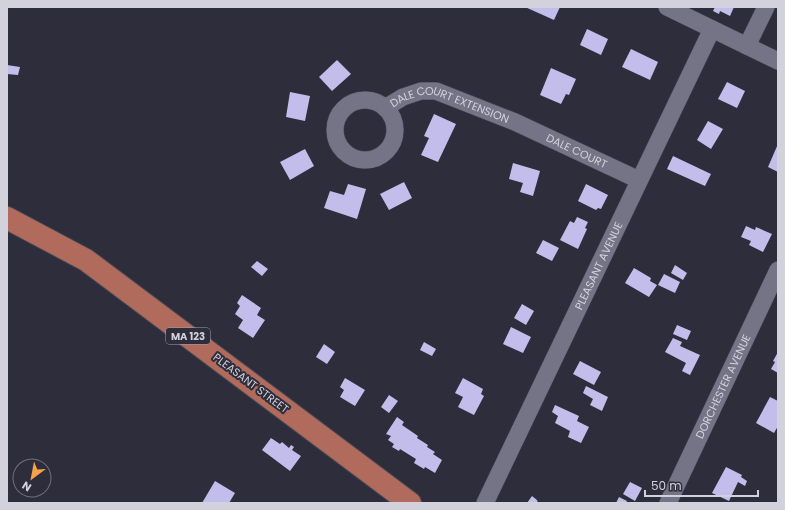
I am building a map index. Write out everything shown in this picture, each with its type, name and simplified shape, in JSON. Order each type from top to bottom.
[{"type":"highway","name":"PLEASANT STREET","points":[[7,218],[86,260],[410,503]]},
{"type":"street","points":[[667,7],[778,61]]},
{"type":"street","points":[[747,46],[766,7]]},
{"type":"street","name":"PLEASANT AVENUE","points":[[485,503],[712,29]]},
{"type":"street","name":"DALE COURT EXTENSION","points":[[386,108],[403,97],[421,91],[436,91],[515,122]]},
{"type":"street","name":"DALE COURT","points":[[515,122],[640,180]]},
{"type":"street","name":"DORCHESTER AVENUE","points":[[668,503],[778,270]]},
{"type":"building","points":[[525,7],[560,7],[554,20]]},
{"type":"building","points":[[715,7],[734,7],[730,16],[720,11],[719,14],[713,11]]},
{"type":"building","points":[[587,29],[608,39],[601,55],[580,45]]},
{"type":"building","points":[[631,49],[658,62],[650,80],[622,67]]},
{"type":"building","points":[[337,60],[351,74],[332,91],[319,77]]},
{"type":"building","points":[[7,65],[20,67],[18,75],[7,74]]},
{"type":"building","points":[[551,68],[576,79],[569,95],[566,94],[561,104],[540,95]]},
{"type":"building","points":[[727,82],[745,91],[737,108],[718,99]]},
{"type":"building","points":[[290,92],[310,96],[305,121],[286,117]]},
{"type":"building","points":[[434,114],[456,124],[438,162],[421,155],[429,138],[424,136]]},
{"type":"building","points":[[708,121],[723,129],[711,149],[697,140]]},
{"type":"building","points":[[778,144],[778,172],[768,167]]},
{"type":"building","points":[[305,149],[314,166],[290,180],[280,162]]},
{"type":"building","points":[[673,156],[711,174],[705,186],[667,169]]},
{"type":"building","points":[[513,163],[540,171],[533,196],[520,192],[523,183],[509,179]]},
{"type":"building","points":[[404,182],[412,198],[389,210],[380,194]]},
{"type":"building","points":[[348,184],[366,189],[357,219],[324,208],[330,191],[344,195]]},
{"type":"building","points":[[586,184],[608,195],[601,209],[598,208],[596,210],[578,201]]},
{"type":"building","points":[[577,217],[588,222],[585,228],[587,229],[578,249],[560,240],[570,221],[574,223]]},
{"type":"building","points":[[746,226],[755,230],[756,227],[772,234],[763,252],[749,245],[751,241],[741,237]]},
{"type":"building","points":[[543,240],[559,248],[552,261],[536,253]]},
{"type":"building","points":[[257,261],[268,269],[262,276],[251,267]]},
{"type":"building","points":[[675,265],[687,273],[683,280],[671,273]]},
{"type":"building","points":[[634,268],[651,278],[650,281],[657,285],[649,297],[625,283]]},
{"type":"building","points":[[664,274],[680,282],[675,293],[658,285]]},
{"type":"building","points":[[242,295],[261,308],[257,315],[265,320],[253,338],[238,328],[243,320],[235,314],[240,306],[237,303]]},
{"type":"building","points":[[522,304],[534,311],[526,325],[514,318]]},
{"type":"building","points":[[677,325],[691,331],[687,340],[673,334]]},
{"type":"building","points":[[511,327],[531,337],[523,353],[503,344]]},
{"type":"building","points":[[673,338],[682,342],[680,346],[700,355],[690,375],[682,371],[686,363],[665,352]]},
{"type":"building","points":[[424,342],[436,349],[432,356],[420,350]]},
{"type":"building","points":[[324,344],[335,352],[327,364],[316,357]]},
{"type":"building","points":[[778,352],[778,373],[771,369]]},
{"type":"building","points":[[580,361],[601,372],[594,385],[573,374]]},
{"type":"building","points":[[345,378],[365,390],[355,406],[340,397],[344,390],[340,387]]},
{"type":"building","points":[[463,378],[483,389],[481,394],[484,396],[474,415],[458,407],[463,397],[455,393]]},
{"type":"building","points":[[586,386],[608,397],[602,411],[590,405],[593,399],[583,393]]},
{"type":"building","points":[[389,395],[398,401],[389,413],[381,407]]},
{"type":"building","points":[[770,397],[778,401],[778,426],[774,433],[756,423]]},
{"type":"building","points":[[555,405],[579,416],[577,421],[589,427],[581,443],[568,437],[570,431],[555,423],[558,416],[552,412]]},
{"type":"building","points":[[397,417],[404,422],[402,425],[418,436],[417,438],[428,445],[427,447],[435,452],[433,454],[442,460],[435,473],[414,463],[416,459],[400,449],[399,451],[392,447],[394,444],[388,440],[391,436],[386,434]]},
{"type":"building","points":[[271,438],[280,444],[282,442],[289,448],[291,445],[294,447],[292,450],[301,456],[290,471],[262,450]]},
{"type":"building","points":[[726,467],[742,475],[741,477],[747,481],[745,486],[738,482],[729,501],[712,493]]},
{"type":"building","points":[[215,481],[235,493],[229,503],[202,503]]},
{"type":"building","points":[[630,482],[642,488],[635,501],[623,494]]},
{"type":"building","points":[[532,496],[537,500],[538,503],[527,503]]},
{"type":"building","points":[[619,497],[627,501],[626,503],[616,503]]}]
